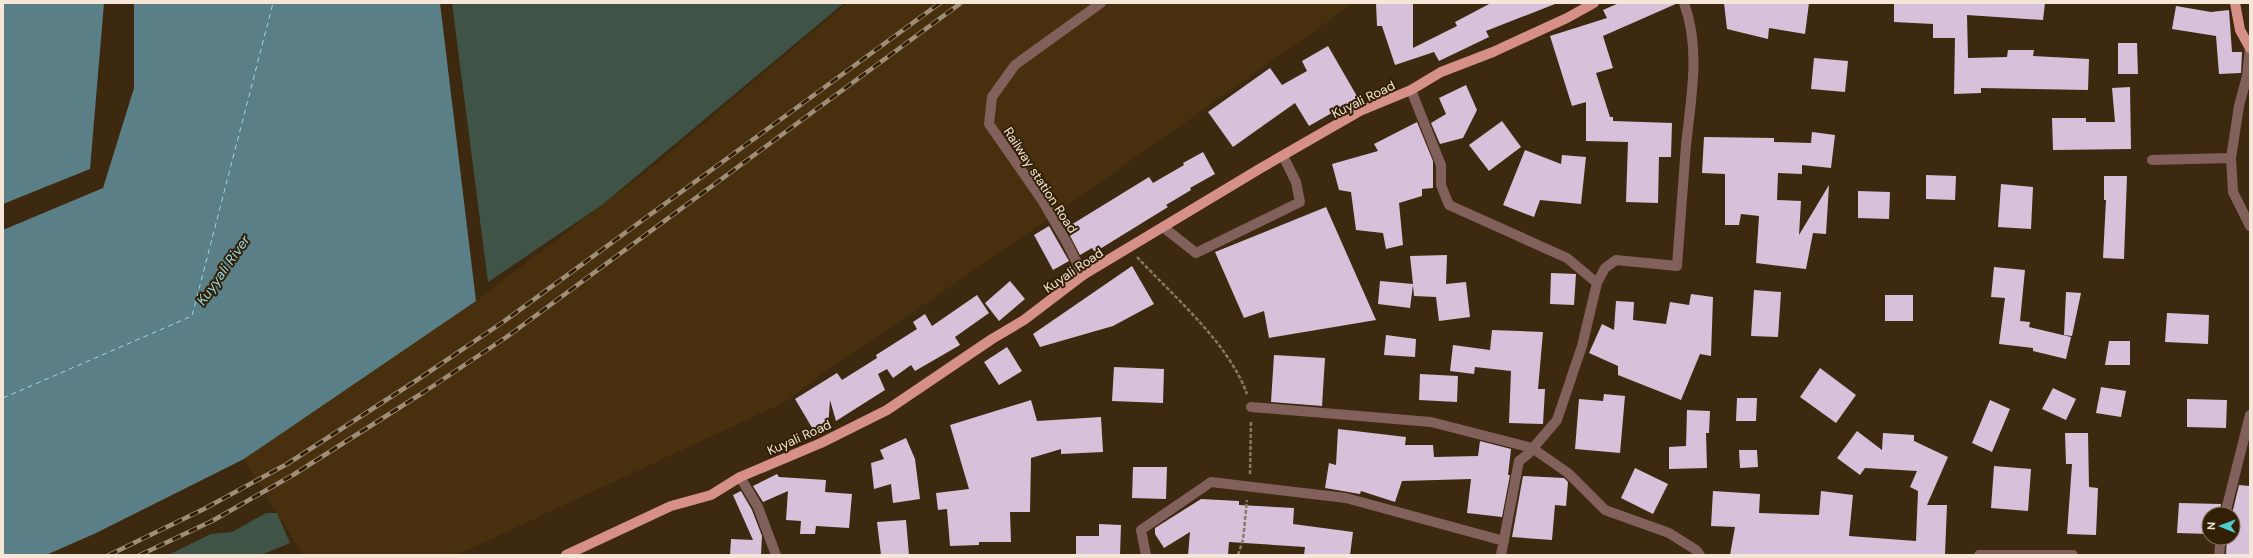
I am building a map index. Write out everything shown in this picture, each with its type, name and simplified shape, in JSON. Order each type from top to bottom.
[{"type":"main road","name":"Kuyali Road","points":[[566,555],[671,506],[711,495],[740,477],[821,443],[887,410],[992,339],[1024,320],[1083,275],[1360,111],[1412,90],[1441,72],[1492,52],[1567,18],[1594,3]]},
{"type":"main road","points":[[2235,3],[2240,30],[2250,48]]},
{"type":"street","name":"Railway station Road","points":[[1083,275],[1067,243],[1042,200],[989,124],[992,97],[1015,65],[1101,3]]},
{"type":"street","points":[[1501,555],[1519,461],[1557,420],[1582,346],[1597,283],[1605,268],[1616,260],[1677,266],[1682,192],[1695,64],[1690,19],[1684,3]]},
{"type":"street","points":[[2250,48],[2247,76],[2239,106],[2231,158],[2233,192],[2250,226]]},
{"type":"street","points":[[1412,90],[1441,165],[1441,185],[1449,205],[1567,258],[1597,283]]},
{"type":"street","points":[[1163,227],[1196,253],[1300,202],[1296,182],[1283,156]]},
{"type":"street","points":[[2152,160],[2231,158]]},
{"type":"street","points":[[1251,407],[1431,422],[1532,448],[1568,473],[1605,510],[1668,533],[1696,550],[1700,555]]},
{"type":"street","points":[[2227,506],[2250,415]]},
{"type":"street","points":[[740,477],[758,507],[776,555]]},
{"type":"street","points":[[1146,555],[1141,530],[1210,482],[1346,498],[1504,541]]},
{"type":"street","points":[[1979,555],[2072,555]]},
{"type":"path","points":[[1129,248],[1223,348],[1240,376],[1251,407],[1251,466],[1242,540],[1238,555]]},
{"type":"shaded area","points":[[847,3],[1354,3],[1010,246],[833,366],[787,401],[457,555],[303,555],[244,459],[476,301],[646,172]]},
{"type":"green space","points":[[452,3],[844,3],[602,205],[488,282]]},
{"type":"green space","points":[[266,513],[277,513],[290,543],[261,555],[168,555],[211,534],[232,532]]},
{"type":"water","points":[[3,3],[104,3],[90,169],[3,204]]},
{"type":"water","name":"Kuyyali River","points":[[134,3],[440,3],[476,301],[244,459],[94,534],[46,555],[3,555],[3,230],[103,188],[134,88]]},
{"type":"building","points":[[1376,3],[1413,3],[1413,48],[1457,26],[1455,22],[1491,3],[1555,4],[1486,31],[1489,37],[1439,61],[1434,52],[1395,65],[1382,26],[1377,26]]},
{"type":"building","points":[[1619,3],[1678,3],[1603,36],[1613,68],[1596,73],[1610,117],[1613,117],[1613,121],[1672,123],[1671,157],[1659,157],[1658,203],[1626,202],[1628,142],[1586,141],[1586,102],[1572,106],[1550,36],[1607,18],[1603,10]]},
{"type":"building","points":[[1724,3],[1809,3],[1805,34],[1769,28],[1768,39],[1727,29]]},
{"type":"building","points":[[1894,3],[2045,3],[2043,20],[1967,15],[1968,58],[2007,57],[2008,50],[2034,50],[2033,56],[2089,59],[2088,90],[1981,88],[1981,93],[1954,94],[1955,38],[1933,38],[1933,24],[1894,22]]},
{"type":"building","points":[[2176,6],[2211,12],[2229,10],[2232,52],[2242,52],[2241,73],[2219,74],[2216,36],[2172,29]]},
{"type":"building","points":[[2118,43],[2137,43],[2138,74],[2118,74]]},
{"type":"building","points":[[1328,46],[1358,98],[1309,126],[1295,103],[1233,147],[1208,112],[1270,68],[1282,85],[1307,71],[1302,61]]},
{"type":"building","points":[[1814,58],[1848,61],[1845,92],[1811,89]]},
{"type":"building","points":[[1466,85],[1477,110],[1463,138],[1440,144],[1431,123],[1446,114],[1439,98]]},
{"type":"building","points":[[2130,87],[2131,149],[2053,150],[2052,118],[2086,118],[2086,122],[2115,122],[2112,88]]},
{"type":"building","points":[[1502,121],[1521,147],[1489,171],[1469,145]]},
{"type":"building","points":[[1417,122],[1433,161],[1433,188],[1422,189],[1422,196],[1399,203],[1403,245],[1386,249],[1383,233],[1356,230],[1351,192],[1339,190],[1332,164],[1378,151],[1374,144]]},
{"type":"building","points":[[1812,132],[1835,135],[1831,168],[1802,165],[1802,174],[1778,173],[1777,200],[1801,201],[1799,235],[1829,185],[1826,234],[1813,233],[1806,269],[1756,263],[1759,216],[1741,214],[1739,225],[1725,225],[1725,174],[1702,173],[1704,137],[1774,138],[1774,142],[1811,143]]},
{"type":"building","points":[[1525,150],[1561,164],[1562,155],[1586,157],[1581,204],[1540,200],[1534,217],[1503,205]]},
{"type":"building","points":[[1203,152],[1215,174],[1190,188],[1191,190],[1166,205],[1168,207],[1095,252],[1092,248],[1080,255],[1066,228],[1149,177],[1153,183]]},
{"type":"building","points":[[1926,175],[1956,176],[1955,200],[1926,199]]},
{"type":"building","points":[[2104,176],[2127,176],[2124,259],[2103,258],[2106,200],[2104,200]]},
{"type":"building","points":[[2001,184],[2033,187],[2031,229],[1998,227]]},
{"type":"building","points":[[1858,191],[1890,192],[1889,219],[1858,218]]},
{"type":"building","points":[[1326,207],[1376,320],[1269,338],[1264,311],[1244,318],[1215,252]]},
{"type":"building","points":[[1049,226],[1069,261],[1053,270],[1034,235]]},
{"type":"building","points":[[1447,255],[1446,284],[1466,282],[1470,317],[1439,321],[1436,297],[1414,296],[1413,285],[1410,308],[1378,304],[1380,281],[1413,284],[1410,256]]},
{"type":"building","points":[[1132,266],[1154,304],[1113,326],[1040,347],[1033,334]]},
{"type":"building","points":[[1994,267],[2025,270],[2020,321],[2030,322],[2029,327],[2071,337],[2066,359],[2033,351],[2033,348],[1999,344],[2005,298],[1991,297]]},
{"type":"building","points":[[1551,273],[1576,274],[1574,305],[1550,304]]},
{"type":"building","points":[[1010,281],[1025,299],[999,321],[985,303]]},
{"type":"building","points":[[1754,290],[1781,292],[1778,337],[1751,336]]},
{"type":"building","points":[[2066,292],[2081,293],[2072,336],[2064,335]]},
{"type":"building","points":[[1691,294],[1713,297],[1711,356],[1700,354],[1681,400],[1618,375],[1618,366],[1589,353],[1602,324],[1614,330],[1616,301],[1634,302],[1633,320],[1666,324],[1670,302],[1689,305]]},
{"type":"building","points":[[977,295],[989,313],[955,337],[960,345],[915,371],[911,365],[893,378],[887,369],[878,374],[885,390],[836,421],[830,400],[828,429],[817,436],[795,399],[837,373],[842,380],[877,358],[876,355],[917,329],[913,322],[925,314],[932,326]]},
{"type":"building","points":[[1885,295],[1913,295],[1913,321],[1885,321]]},
{"type":"building","points":[[2167,313],[2209,315],[2208,344],[2165,342]]},
{"type":"building","points":[[1492,330],[1543,332],[1538,389],[1545,389],[1543,424],[1509,423],[1511,371],[1475,367],[1474,374],[1450,371],[1453,345],[1490,350]]},
{"type":"building","points":[[1386,335],[1416,339],[1415,357],[1384,355]]},
{"type":"building","points":[[2109,341],[2130,341],[2130,365],[2105,365]]},
{"type":"building","points":[[1007,347],[1022,371],[999,385],[984,362]]},
{"type":"building","points":[[1274,355],[1325,358],[1322,406],[1271,402]]},
{"type":"building","points":[[1114,367],[1164,369],[1163,403],[1112,401]]},
{"type":"building","points":[[1820,368],[1856,395],[1836,423],[1800,397]]},
{"type":"building","points":[[1420,374],[1458,376],[1457,402],[1419,400]]},
{"type":"building","points":[[2101,387],[2126,391],[2121,417],[2096,413]]},
{"type":"building","points":[[2053,388],[2076,399],[2066,420],[2042,409]]},
{"type":"building","points":[[1604,394],[1625,396],[1620,453],[1575,449],[1579,399],[1603,401]]},
{"type":"building","points":[[1737,398],[1757,398],[1756,421],[1736,421]]},
{"type":"building","points":[[2187,399],[2227,400],[2226,428],[2187,427]]},
{"type":"building","points":[[1031,400],[1037,421],[1101,417],[1103,452],[1061,454],[1061,449],[1031,458],[1030,512],[1010,512],[1011,542],[979,542],[979,545],[950,546],[947,509],[938,510],[936,493],[969,489],[950,425]]},
{"type":"building","points":[[1990,400],[2010,409],[1992,452],[1972,443]]},
{"type":"building","points":[[1687,410],[1710,411],[1709,433],[1706,433],[1707,468],[1669,469],[1669,447],[1686,446]]},
{"type":"building","points":[[1338,429],[1406,437],[1405,445],[1433,445],[1434,457],[1478,456],[1480,441],[1511,449],[1508,475],[1510,475],[1502,517],[1467,513],[1471,479],[1402,481],[1395,502],[1361,491],[1360,494],[1325,488],[1329,463],[1336,465]]},
{"type":"building","points":[[1857,431],[1882,450],[1883,433],[1914,435],[1914,441],[1948,457],[1927,505],[1947,505],[1945,555],[1730,555],[1735,527],[1711,526],[1713,491],[1760,494],[1759,513],[1819,515],[1821,491],[1853,495],[1849,536],[1916,541],[1918,491],[1910,487],[1917,471],[1865,468],[1860,475],[1837,458]]},
{"type":"building","points":[[2065,433],[2088,433],[2089,487],[2098,488],[2096,535],[2067,534],[2072,464],[2066,464]]},
{"type":"building","points":[[906,438],[915,459],[920,499],[893,503],[891,484],[874,489],[871,463],[884,459],[880,450]]},
{"type":"building","points":[[1739,450],[1757,450],[1758,467],[1740,468]]},
{"type":"building","points":[[1994,466],[2031,469],[2028,511],[1991,508]]},
{"type":"building","points":[[1133,467],[1167,467],[1166,499],[1132,498]]},
{"type":"building","points":[[1635,468],[1668,484],[1653,514],[1621,498]]},
{"type":"building","points":[[777,474],[779,477],[826,480],[825,492],[852,494],[849,528],[816,526],[815,534],[800,534],[801,521],[786,520],[788,491],[763,502],[753,486]]},
{"type":"building","points":[[1523,476],[1564,478],[1568,482],[1566,506],[1555,505],[1552,540],[1512,537]]},
{"type":"building","points":[[2239,485],[2250,486],[2250,555],[2226,555],[2227,546],[2241,546],[2241,506],[2234,506]]},
{"type":"building","points":[[741,491],[752,510],[762,536],[761,555],[730,555],[731,539],[753,540],[733,495]]},
{"type":"building","points":[[1201,499],[1239,501],[1239,505],[1294,508],[1293,524],[1353,532],[1350,555],[1304,555],[1305,547],[1229,542],[1228,555],[1188,555],[1190,532],[1164,548],[1155,534],[1155,528]]},
{"type":"building","points":[[2179,503],[2221,504],[2221,506],[2201,506],[2201,534],[2177,533]]},
{"type":"building","points":[[906,520],[909,555],[881,555],[877,522]]},
{"type":"building","points":[[1099,524],[1121,525],[1120,555],[1076,555],[1076,536],[1099,536]]},
{"type":"ferry route","points":[[3,398],[192,316],[273,3]]},
{"type":"railway","points":[[109,555],[204,509],[287,464],[417,380],[503,322],[940,3]]},
{"type":"railway","points":[[140,555],[212,521],[293,475],[424,392],[508,336],[961,3]]}]
